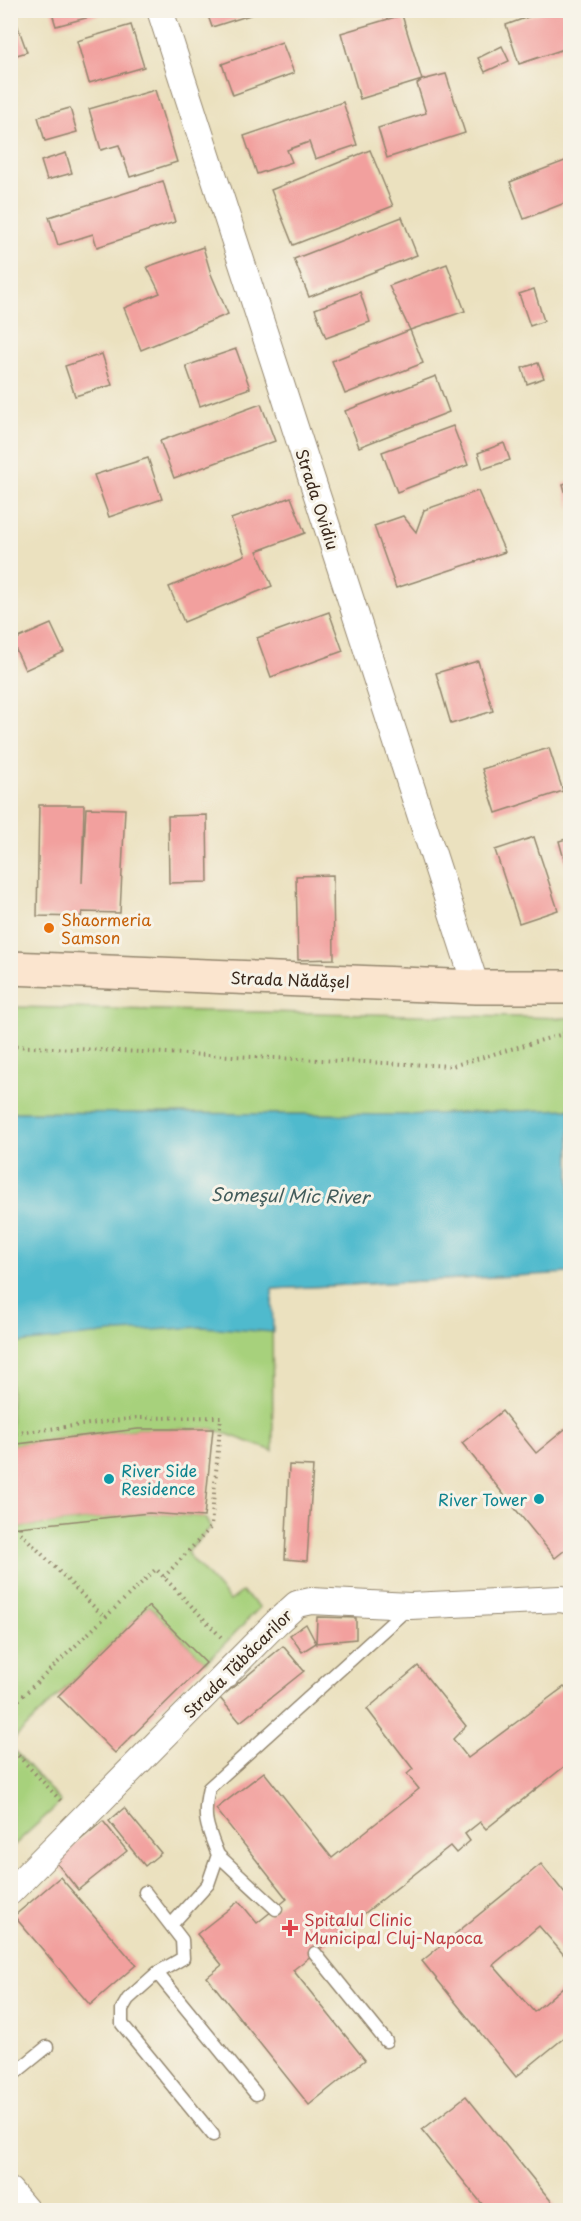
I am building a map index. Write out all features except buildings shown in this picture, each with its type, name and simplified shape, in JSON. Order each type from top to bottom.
[{"type":"street","name":"Strada Ovidiu","points":[[159,10],[476,987]]},
{"type":"street","name":"Strada Nădășel","points":[[10,968],[476,987],[570,987]]},
{"type":"street","name":"Strada Tăbăcarilor","points":[[10,1892],[297,1604],[311,1601],[411,1606],[561,1599],[570,1601]]},
{"type":"street","points":[[10,2191],[26,2211]]},
{"type":"lane","points":[[276,1909],[218,1855],[206,1826],[204,1808],[209,1788],[411,1606]]},
{"type":"lane","points":[[172,1924],[208,1884],[218,1855]]},
{"type":"lane","points":[[145,1892],[172,1924],[182,1940],[183,1958],[157,1973],[128,1999],[122,2009],[122,2024],[213,2135]]},
{"type":"lane","points":[[315,1953],[386,2041]]},
{"type":"lane","points":[[157,1973],[256,2094]]},
{"type":"lane","points":[[10,2077],[47,2047]]},
{"type":"path","points":[[10,1046],[452,1066],[570,1032]]},
{"type":"path","points":[[10,1434],[136,1419],[220,1418],[211,1527],[164,1577]]},
{"type":"path","points":[[20,1527],[20,1532],[105,1618]]},
{"type":"path","points":[[10,1708],[156,1569],[241,1658]]},
{"type":"path","points":[[10,1747],[79,1822]]},
{"type":"green space","points":[[11,1007],[570,1018],[570,1109],[406,1115],[11,1112]]},
{"type":"green space","points":[[10,1245],[477,1278],[272,1289],[273,1451],[213,1429],[138,1429],[11,1445]]},
{"type":"green space","points":[[149,1513],[204,1517],[211,1527],[187,1553],[230,1601],[242,1592],[260,1607],[206,1663],[149,1606],[11,1742],[11,1528]]},
{"type":"green space","points":[[11,1747],[61,1802],[11,1848]]},
{"type":"water","name":"Someşul Mic River","points":[[570,1109],[570,1273],[272,1289],[273,1332],[202,1327],[120,1332],[11,1344],[11,1112],[406,1115]]},
{"type":"place","name":"Shaormeria Samson","points":[[49,928]]},
{"type":"place","name":"River Side Residence","points":[[109,1479]]},
{"type":"place","name":"River Tower","points":[[539,1499]]},
{"type":"place","name":"Spitalul Clinic Municipal Cluj-Napoca","points":[[290,1928]]}]
